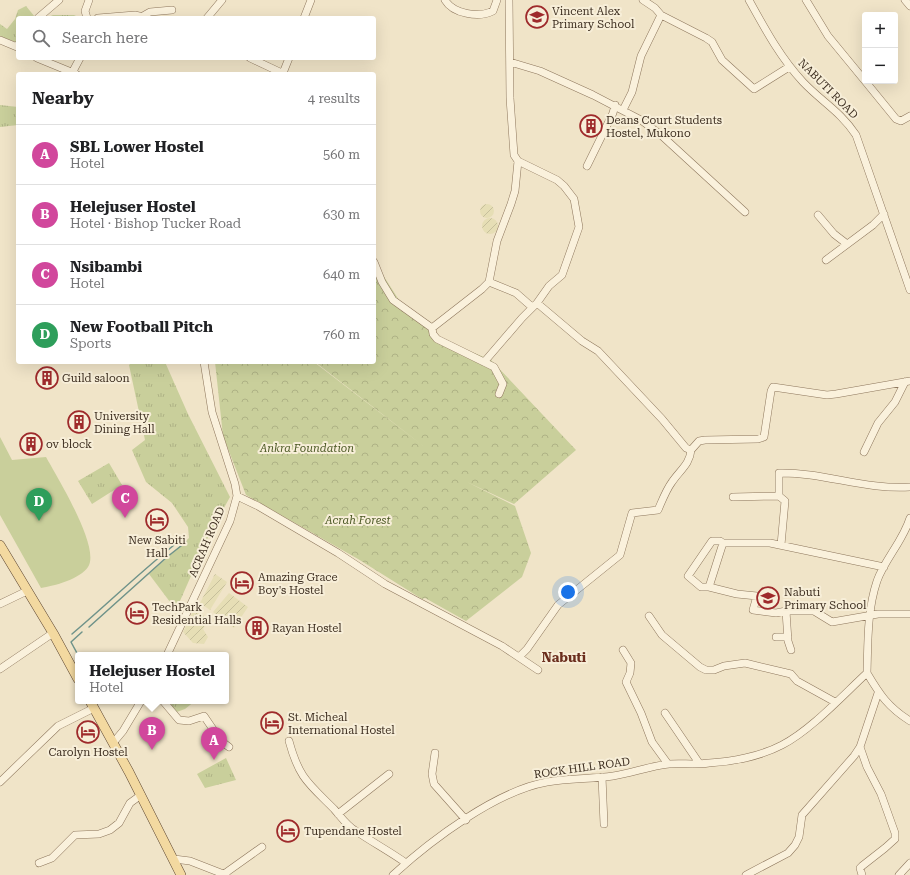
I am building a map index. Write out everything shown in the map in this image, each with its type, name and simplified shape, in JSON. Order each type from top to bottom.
[{"type":"main road","points":[[0,545],[53,633],[75,673]]},
{"type":"main road","points":[[92,705],[141,795],[181,875]]},
{"type":"street","points":[[40,16],[59,0]]},
{"type":"street","points":[[86,16],[85,11],[89,0]]},
{"type":"street","points":[[209,16],[222,0]]},
{"type":"street","points":[[305,16],[311,0]]},
{"type":"street","points":[[445,0],[449,6],[456,11],[473,14],[488,14],[493,11],[497,0]]},
{"type":"street","points":[[432,328],[489,282],[497,241],[515,191],[518,161],[512,149],[510,0]]},
{"type":"street","points":[[642,0],[655,8],[661,15],[702,35],[712,42],[722,60],[754,89],[789,67]]},
{"type":"street","name":"NABUTI ROAD","points":[[749,0],[774,45],[789,67],[804,83],[842,116],[856,135],[910,290]]},
{"type":"street","points":[[806,0],[828,36],[862,77]]},
{"type":"street","points":[[905,0],[910,6]]},
{"type":"street","points":[[146,16],[150,12],[172,10]]},
{"type":"street","points":[[623,110],[632,92],[641,56],[661,15]]},
{"type":"street","points":[[117,16],[136,16]]},
{"type":"street","points":[[0,40],[16,46]]},
{"type":"street","points":[[42,60],[72,72]]},
{"type":"street","points":[[74,72],[79,60]]},
{"type":"street","points":[[254,60],[280,72]]},
{"type":"street","points":[[285,72],[288,60]]},
{"type":"street","points":[[510,62],[540,71],[615,105],[653,128],[745,212]]},
{"type":"street","points":[[868,84],[896,118],[901,121],[910,116]]},
{"type":"street","points":[[587,166],[613,113],[615,105]]},
{"type":"street","points":[[484,361],[535,305],[549,286],[562,275],[576,240],[579,221],[574,199],[561,183],[518,161]]},
{"type":"street","points":[[826,260],[873,225],[884,214]]},
{"type":"street","points":[[818,215],[834,234],[847,244]]},
{"type":"street","points":[[376,267],[382,282],[393,300],[432,328],[433,334],[437,339],[494,366],[501,377],[503,384],[499,394]]},
{"type":"street","points":[[489,282],[516,293],[535,305],[582,341],[598,350],[662,419],[686,448],[691,450]]},
{"type":"street","points":[[204,364],[212,412],[237,496],[258,506],[338,553],[385,584],[460,623],[519,657],[538,670]]},
{"type":"street","points":[[519,657],[527,649],[558,605],[620,555],[632,513],[658,510],[672,481],[689,461],[691,450],[698,441],[758,439],[764,437],[771,391],[773,387],[827,395],[908,381]]},
{"type":"street","points":[[864,452],[878,422],[895,402],[908,381]]},
{"type":"street","points":[[778,496],[779,472],[808,474],[877,487],[910,487]]},
{"type":"street","name":"ACRAH ROAD","points":[[168,652],[216,553],[230,520],[237,496]]},
{"type":"street","points":[[733,497],[778,496],[785,502],[781,545]]},
{"type":"street","points":[[910,518],[904,535],[877,581],[869,616],[867,673],[878,693],[896,712],[910,721]]},
{"type":"street","points":[[884,567],[770,543],[723,544],[720,541],[712,541],[688,576],[701,587],[709,587],[737,594],[756,596],[753,610],[776,612],[814,611],[832,622],[869,616],[910,614]]},
{"type":"street","points":[[709,587],[723,544]]},
{"type":"street","points":[[0,604],[27,591]]},
{"type":"street","points":[[786,611],[788,637],[791,650]]},
{"type":"street","points":[[650,616],[662,636],[700,667],[706,670],[714,670],[724,666],[745,664],[786,672],[791,674],[802,685],[835,702]]},
{"type":"street","points":[[0,669],[53,633]]},
{"type":"street","points":[[776,637],[788,637]]},
{"type":"street","points":[[623,650],[631,663],[626,682],[642,713],[652,742],[668,764]]},
{"type":"street","name":"ROCK HILL ROAD","points":[[392,875],[438,837],[502,798],[532,786],[547,782],[629,773],[668,764],[699,764],[752,755],[781,746],[804,731],[867,673]]},
{"type":"street","points":[[746,875],[788,853],[795,845],[799,837],[802,816],[860,747],[878,693]]},
{"type":"street","points":[[113,743],[123,731],[139,704]]},
{"type":"street","points":[[166,704],[179,720],[189,721],[204,716],[221,741],[229,747]]},
{"type":"street","points":[[0,782],[58,726],[92,705]]},
{"type":"street","points":[[665,713],[699,764]]},
{"type":"street","points":[[289,741],[294,761],[307,783],[354,831],[379,844],[406,863]]},
{"type":"street","points":[[860,747],[867,767],[883,800],[895,833],[895,838],[860,868],[862,875]]},
{"type":"street","points":[[435,753],[432,774],[434,784],[466,820]]},
{"type":"street","points":[[338,814],[389,774]]},
{"type":"street","points":[[602,776],[604,824]]},
{"type":"street","points":[[39,864],[52,858],[75,835],[99,834],[115,826],[119,823],[130,803],[141,795]]},
{"type":"street","points":[[174,859],[190,860],[225,875],[262,848]]},
{"type":"street","points":[[899,875],[910,863]]},
{"type":"shaded area","points":[[484,204],[490,204],[494,208],[494,214],[490,218],[484,218],[480,214],[480,208]]},
{"type":"shaded area","points":[[490,218],[497,223],[498,226],[493,233],[490,234],[483,229],[482,226],[487,219]]},
{"type":"shaded area","points":[[215,574],[227,582],[210,610],[200,603]]},
{"type":"shaded area","points":[[229,593],[248,607],[234,628],[213,612]]},
{"type":"shaded area","points":[[194,609],[209,619],[203,629],[208,637],[204,644],[193,643],[183,632]]},
{"type":"green space","points":[[26,6],[34,16],[16,16],[18,10]]},
{"type":"green space","points":[[19,10],[30,15],[29,16],[17,16]]},
{"type":"green space","points":[[74,15],[76,16],[51,16]]},
{"type":"green space","points":[[16,16],[16,42],[0,36],[0,24],[7,29]]},
{"type":"green space","points":[[16,21],[16,32],[9,29]]},
{"type":"green space","points":[[0,105],[16,107],[16,125],[0,127]]},
{"type":"green space","name":"Ankra Foundation","points":[[376,264],[406,311],[436,337],[491,360],[576,450],[514,504],[467,482],[515,506],[531,553],[522,577],[466,621],[425,598],[422,599],[358,559],[246,495],[223,436],[215,364],[317,364],[426,448],[318,364],[376,364]]},
{"type":"green space","points":[[166,364],[188,414],[230,497],[209,535],[176,610],[149,574],[189,538],[188,527],[172,503],[146,482],[132,450],[145,440],[129,365]]},
{"type":"green space","points":[[0,437],[12,460],[46,457],[76,512],[88,545],[90,558],[88,567],[79,575],[59,584],[41,588],[0,515]]},
{"type":"green space","points":[[109,463],[122,485],[92,504],[78,481]]},
{"type":"green space","points":[[167,704],[191,704],[185,709],[174,713]]},
{"type":"green space","points":[[226,758],[236,780],[205,788],[197,774]]},
{"type":"waterway","points":[[72,634],[183,538]]},
{"type":"waterway","points":[[89,627],[167,557],[186,542]]},
{"type":"waterway","points":[[76,652],[71,642],[82,632]]},
{"type":"place","name":"Vincent Alex Primary School","points":[[537,17]]},
{"type":"place","name":"Deans Court Students Hostel, Mukono","points":[[591,126]]},
{"type":"place","name":"Guild saloon","points":[[47,378]]},
{"type":"place","name":"University Dining Hall","points":[[79,422]]},
{"type":"place","name":"ov block","points":[[31,444]]},
{"type":"place","name":"Nsibambi","points":[[125,518]]},
{"type":"place","name":"New Sabiti Hall","points":[[157,520]]},
{"type":"place","name":"New Football Pitch","points":[[39,521]]},
{"type":"place","name":"Amazing Grace Boy's Hostel","points":[[242,583]]},
{"type":"place","name":"Nabuti Primary School","points":[[768,598]]},
{"type":"place","name":"TechPark Residential Halls","points":[[137,613]]},
{"type":"place","name":"Rayan Hostel","points":[[257,628]]},
{"type":"place","name":"St. Micheal International Hostel","points":[[272,723]]},
{"type":"place","name":"Carolyn Hostel","points":[[88,732]]},
{"type":"place","name":"Helejuser Hostel","points":[[152,750]]},
{"type":"place","name":"SBL Lower Hostel","points":[[214,760]]},
{"type":"place","name":"Tupendane Hostel","points":[[288,831]]},
{"type":"district","name":"Nabuti","points":[[564,657]]},
{"type":"park label","name":"Acrah Forest","points":[[358,520]]}]
